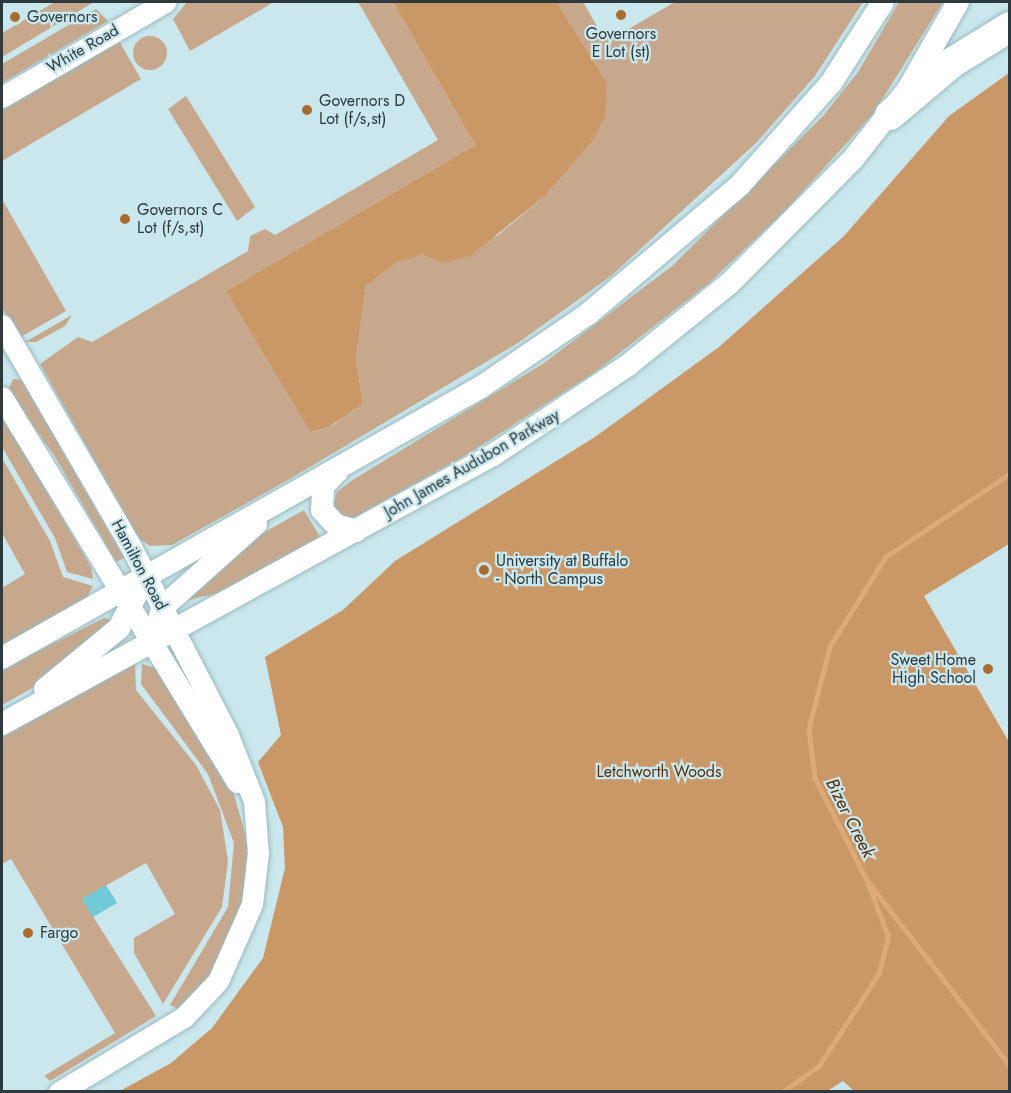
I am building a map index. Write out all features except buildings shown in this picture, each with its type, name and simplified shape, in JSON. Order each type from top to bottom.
[{"type":"highway","points":[[890,115],[953,62],[1010,27]]},
{"type":"main road","points":[[2,658],[125,601],[146,576],[535,353],[651,265],[740,185],[803,116],[856,48],[883,2]]},
{"type":"main road","name":"John James Audubon Parkway","points":[[2,724],[174,633],[493,455],[627,366],[730,283],[798,219],[890,115],[958,2]]},
{"type":"main road","points":[[352,459],[329,478],[321,494],[327,519],[356,531]]},
{"type":"main road","points":[[152,644],[162,608],[289,495]]},
{"type":"main road","points":[[2,724],[119,628],[125,601]]},
{"type":"street","name":"White Road","points":[[2,97],[165,2]]},
{"type":"street","name":"Hamilton Road","points":[[2,325],[146,576],[242,765],[253,814],[258,853],[252,904],[218,981],[184,1017],[59,1092]]},
{"type":"street","name":"Hamilton Road","points":[[2,398],[253,814]]},
{"type":"shaded area","points":[[55,2],[94,2],[2,57],[2,33]]},
{"type":"shaded area","points":[[187,2],[274,2],[190,51],[173,19]]},
{"type":"shaded area","points":[[358,2],[393,2],[475,145],[226,291],[312,432],[330,427],[363,404],[356,358],[366,286],[394,263],[422,255],[443,263],[498,235],[546,195],[592,142],[607,83],[557,2],[583,2],[601,33],[612,29],[618,35],[675,2],[863,2],[815,76],[756,143],[611,276],[518,343],[288,480],[172,545],[150,546],[139,539],[40,364],[78,337],[92,342],[248,251],[250,236],[265,229],[275,235],[438,140]]},
{"type":"shaded area","points":[[899,2],[943,2],[873,114],[785,211],[708,284],[594,373],[468,454],[355,517],[344,518],[333,507],[337,492],[351,481],[544,363],[672,266],[823,116],[858,72]]},
{"type":"shaded area","points":[[96,9],[108,21],[2,83],[2,64]]},
{"type":"shaded area","points":[[150,36],[162,41],[167,53],[162,65],[150,70],[138,65],[133,53],[138,41]]},
{"type":"shaded area","points":[[119,41],[141,79],[2,161],[2,110]]},
{"type":"shaded area","points":[[186,96],[255,207],[237,221],[168,109]]},
{"type":"shaded area","points":[[2,199],[66,311],[19,338],[2,308]]},
{"type":"shaded area","points":[[72,315],[65,326],[36,342],[25,342]]},
{"type":"shaded area","points":[[13,379],[22,380],[124,558],[116,562],[54,455],[8,391]]},
{"type":"shaded area","points":[[2,414],[91,567],[93,579],[67,572],[55,538],[2,447]]},
{"type":"shaded area","points":[[2,458],[50,541],[63,577],[93,586],[85,601],[2,648],[2,588],[25,574],[2,533]]},
{"type":"shaded area","points":[[304,510],[320,537],[219,593],[184,601],[238,547]]},
{"type":"shaded area","points":[[104,618],[112,620],[43,682],[2,705],[2,669]]},
{"type":"shaded area","points":[[135,663],[136,690],[196,765],[220,810],[228,861],[222,907],[163,1004],[134,953],[134,938],[175,914],[146,863],[82,899],[156,1016],[50,1081],[44,1076],[115,1033],[11,859],[2,864],[2,737]]},
{"type":"shaded area","points":[[142,664],[156,668],[231,784],[248,844],[241,914],[206,982],[178,1009],[170,1005],[228,907],[234,843],[208,774],[141,684]]},
{"type":"green space","points":[[393,2],[557,2],[607,83],[605,116],[592,142],[546,195],[470,256],[443,263],[422,255],[395,263],[366,286],[356,358],[363,404],[329,427],[311,432],[226,291],[475,145]]},
{"type":"green space","name":"Letchworth Woods","points":[[1009,73],[1009,544],[924,596],[1009,742],[1009,1091],[854,1091],[843,1081],[826,1092],[120,1091],[171,1063],[212,1028],[263,958],[285,868],[283,827],[258,762],[281,735],[265,657],[343,610],[395,561],[595,437],[719,347],[844,236],[949,116]]},
{"type":"waterway","name":"Bizer Creek","points":[[1010,474],[886,557],[830,647],[809,729],[815,778],[867,880],[1010,1066]]},
{"type":"waterway","points":[[782,1092],[819,1066],[879,973],[888,937],[868,884]]},
{"type":"place","name":"Governors E Lot (st)","points":[[621,15]]},
{"type":"place","name":"Governors","points":[[15,17]]},
{"type":"place","name":"Governors D Lot (f/s,st)","points":[[307,110]]},
{"type":"place","name":"Governors C Lot (f/s,st)","points":[[125,219]]},
{"type":"place","name":"University at Buffalo - North Campus","points":[[484,570]]},
{"type":"place","name":"Sweet Home High School","points":[[988,669]]},
{"type":"place","name":"Fargo","points":[[28,933]]}]
